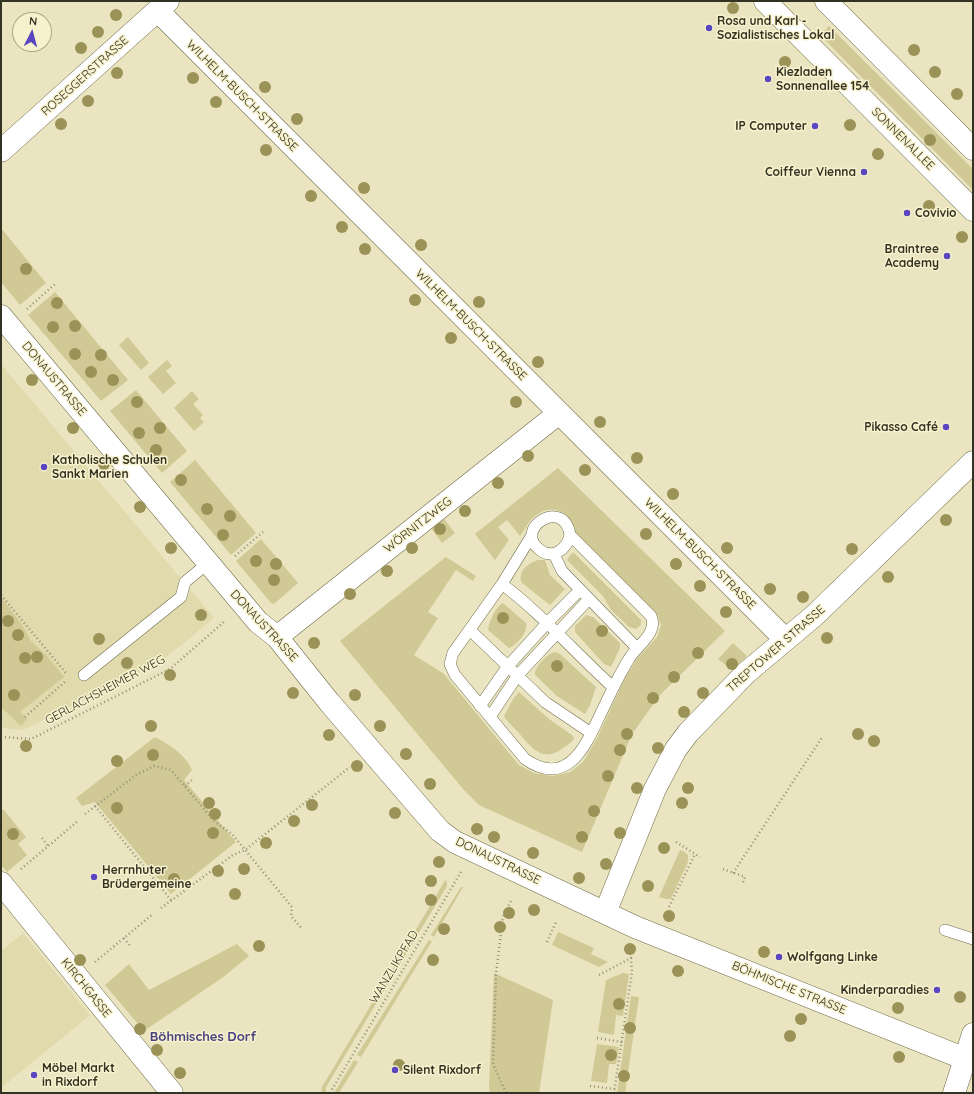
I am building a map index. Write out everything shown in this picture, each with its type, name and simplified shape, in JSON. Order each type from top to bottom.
[{"type":"street","name":"SONNENALLEE","points":[[765,1],[973,210]]},
{"type":"street","points":[[826,1],[973,149]]},
{"type":"street","name":"ROSEGGERSTRASSE","points":[[1,151],[163,6]]},
{"type":"street","name":"WILHELM-BUSCH-STRASSE","points":[[163,6],[559,413],[785,639]]},
{"type":"street","name":"DONAUSTRASSE","points":[[11,314],[208,563],[258,622],[277,637],[427,818],[455,842],[605,913]]},
{"type":"street","name":"WÖRNITZWEG","points":[[277,637],[559,413]]},
{"type":"street","name":"TREPTOWER STRASSE","points":[[605,913],[655,789],[676,749],[704,715],[746,673],[785,639],[816,615],[973,462]]},
{"type":"street","name":"KIRCHGASSE","points":[[2,884],[172,1093]]},
{"type":"street","name":"BÖHMISCHE STRASSE","points":[[605,913],[635,927],[969,1060]]},
{"type":"street","points":[[954,1093],[969,1060],[973,1034]]},
{"type":"lane","points":[[548,517],[559,518],[567,525],[570,535],[651,616],[654,621],[652,631],[629,658],[613,687],[583,750],[569,763],[551,768],[541,767],[525,759],[455,675],[450,664],[454,653],[502,584],[532,535],[535,525],[539,521],[548,517]]},
{"type":"lane","points":[[532,535],[533,540],[539,549],[543,552],[554,554],[559,552],[567,545],[570,535]]},
{"type":"lane","points":[[554,554],[562,571],[636,648]]},
{"type":"lane","points":[[84,675],[181,598],[185,582],[208,563]]},
{"type":"lane","points":[[502,584],[548,622],[593,669],[613,687]]},
{"type":"lane","points":[[480,706],[508,666],[548,622],[580,590]]},
{"type":"lane","points":[[490,717],[518,675],[589,599]]},
{"type":"lane","points":[[470,630],[557,711],[591,733]]},
{"type":"lane","points":[[945,930],[973,939]]},
{"type":"path","points":[[11,314],[56,284]]},
{"type":"path","points":[[230,561],[263,532]]},
{"type":"path","points":[[1,595],[70,678],[25,717]]},
{"type":"path","name":"GERLACHSHEIMER WEG","points":[[1,737],[31,740],[163,672],[170,668],[227,619]]},
{"type":"path","points":[[733,873],[823,736]]},
{"type":"path","points":[[84,814],[136,775],[154,766],[172,770],[215,822],[232,834],[292,907],[291,916],[302,929]]},
{"type":"path","points":[[161,908],[232,855],[245,850],[350,767]]},
{"type":"path","points":[[185,786],[193,779]]},
{"type":"path","points":[[95,806],[147,874],[171,900]]},
{"type":"path","points":[[2,884],[78,820]]},
{"type":"path","points":[[42,838],[48,846]]},
{"type":"path","points":[[676,842],[700,857]]},
{"type":"path","name":"WANZLIKPFAD","points":[[330,1093],[474,851]]},
{"type":"path","points":[[669,908],[695,854]]},
{"type":"path","points":[[723,869],[745,877],[742,885]]},
{"type":"path","points":[[506,1093],[492,1064],[496,974],[503,917],[511,901]]},
{"type":"path","points":[[77,976],[154,914]]},
{"type":"path","points":[[547,942],[556,922]]},
{"type":"path","points":[[124,938],[131,947]]},
{"type":"path","points":[[599,975],[631,958],[632,972],[614,1093]]},
{"type":"path","points":[[597,1038],[622,1042]]},
{"type":"path","points":[[590,1086],[615,1089]]},
{"type":"shaded area","points":[[829,26],[973,169],[973,190],[820,35]]},
{"type":"shaded area","points":[[1,228],[46,283],[20,305],[1,282]]},
{"type":"shaded area","points":[[55,292],[128,380],[101,401],[28,315]]},
{"type":"shaded area","points":[[128,337],[149,363],[141,370],[119,345]]},
{"type":"shaded area","points":[[167,360],[172,366],[166,371],[176,383],[163,394],[148,377]]},
{"type":"shaded area","name":"Katholische Schulen Sankt Marien","points":[[1,364],[214,618],[164,659],[23,730],[1,728]]},
{"type":"shaded area","points":[[136,390],[187,451],[162,473],[110,411]]},
{"type":"shaded area","points":[[192,391],[199,399],[193,404],[203,415],[200,418],[204,422],[194,431],[174,408]]},
{"type":"shaded area","points":[[195,460],[256,533],[231,555],[170,482]]},
{"type":"shaded area","points":[[558,468],[725,631],[660,695],[632,734],[582,852],[479,805],[463,789],[340,641],[446,557],[476,576],[473,581],[456,570],[428,612],[438,618],[414,655],[444,674],[519,765],[534,773],[553,776],[570,772],[583,762],[597,738],[625,678],[637,659],[657,637],[661,625],[657,614],[575,532],[569,519],[560,511],[548,510],[535,516],[520,536],[507,520],[498,527],[509,540],[495,560],[475,534]]},
{"type":"shaded area","points":[[441,515],[455,533],[442,543],[430,527]]},
{"type":"shaded area","points":[[261,539],[298,583],[274,604],[271,603],[236,561]]},
{"type":"shaded area","points":[[574,553],[641,620],[641,625],[636,629],[629,627],[611,610],[603,596],[567,560],[571,554]]},
{"type":"shaded area","points":[[538,560],[545,560],[550,575],[565,589],[550,605],[522,583],[521,575],[524,568]]},
{"type":"shaded area","points":[[1,597],[22,625],[31,641],[48,657],[64,677],[20,712],[27,719],[21,726],[1,707]]},
{"type":"shaded area","points":[[503,603],[526,623],[522,637],[516,644],[509,648],[488,630],[493,615],[497,608]]},
{"type":"shaded area","points":[[586,615],[593,617],[620,643],[620,648],[611,667],[604,664],[575,632],[575,626]]},
{"type":"shaded area","points":[[733,643],[747,656],[732,670],[718,659]]},
{"type":"shaded area","points":[[555,652],[560,654],[596,687],[590,705],[585,714],[557,696],[535,675],[537,668],[542,661]]},
{"type":"shaded area","points":[[519,692],[549,719],[572,735],[574,738],[568,745],[556,753],[549,754],[543,754],[532,748],[504,716],[513,699]]},
{"type":"shaded area","points":[[155,737],[171,747],[189,764],[192,770],[184,780],[236,842],[171,894],[95,802],[82,806],[76,798]]},
{"type":"shaded area","points":[[3,809],[26,837],[18,844],[27,855],[7,872],[1,865],[1,811]]},
{"type":"shaded area","points":[[680,850],[688,855],[688,862],[671,899],[659,897]]},
{"type":"shaded area","points":[[446,879],[447,886],[326,1087],[326,1093],[321,1093],[322,1087]]},
{"type":"shaded area","points":[[461,887],[463,887],[434,937],[431,935]]},
{"type":"shaded area","points":[[558,932],[594,948],[591,954],[608,962],[599,967],[552,945]]},
{"type":"shaded area","points":[[23,933],[90,1015],[1,1088],[1,951]]},
{"type":"shaded area","points":[[429,940],[432,941],[361,1057],[357,1055]]},
{"type":"shaded area","points":[[237,944],[249,956],[222,978],[144,1031],[105,985],[129,964],[149,990]]},
{"type":"shaded area","points":[[494,973],[553,1000],[539,1093],[490,1093]]},
{"type":"shaded area","points":[[623,973],[629,974],[623,1016],[616,1015],[614,1035],[598,1032],[606,980]]},
{"type":"shaded area","points":[[631,996],[639,997],[625,1093],[617,1093]]},
{"type":"shaded area","points":[[597,1044],[619,1047],[616,1064],[609,1064],[607,1083],[591,1081]]},
{"type":"shaded area","points":[[354,1060],[358,1062],[339,1093],[334,1093]]},
{"type":"place","name":"Rosa und Karl - Sozialistisches Lokal","points":[[709,28]]},
{"type":"place","name":"Kiezladen Sonnenallee 154","points":[[768,79]]},
{"type":"place","name":"IP Computer","points":[[815,126]]},
{"type":"place","name":"Coiffeur Vienna","points":[[864,172]]},
{"type":"place","name":"Covivio","points":[[907,213]]},
{"type":"place","name":"Braintree Academy","points":[[947,256]]},
{"type":"place","name":"Pikasso Café","points":[[946,427]]},
{"type":"place","name":"Katholische Schulen Sankt Marien","points":[[44,467]]},
{"type":"place","name":"Herrnhuter Brüdergemeine","points":[[94,877]]},
{"type":"place","name":"Wolfgang Linke","points":[[779,957]]},
{"type":"place","name":"Kinderparadies","points":[[937,990]]},
{"type":"place","name":"Silent Rixdorf","points":[[395,1070]]},
{"type":"place","name":"Möbel Markt in Rixdorf","points":[[34,1075]]},
{"type":"district","name":"Böhmisches Dorf","points":[[203,1037]]}]
